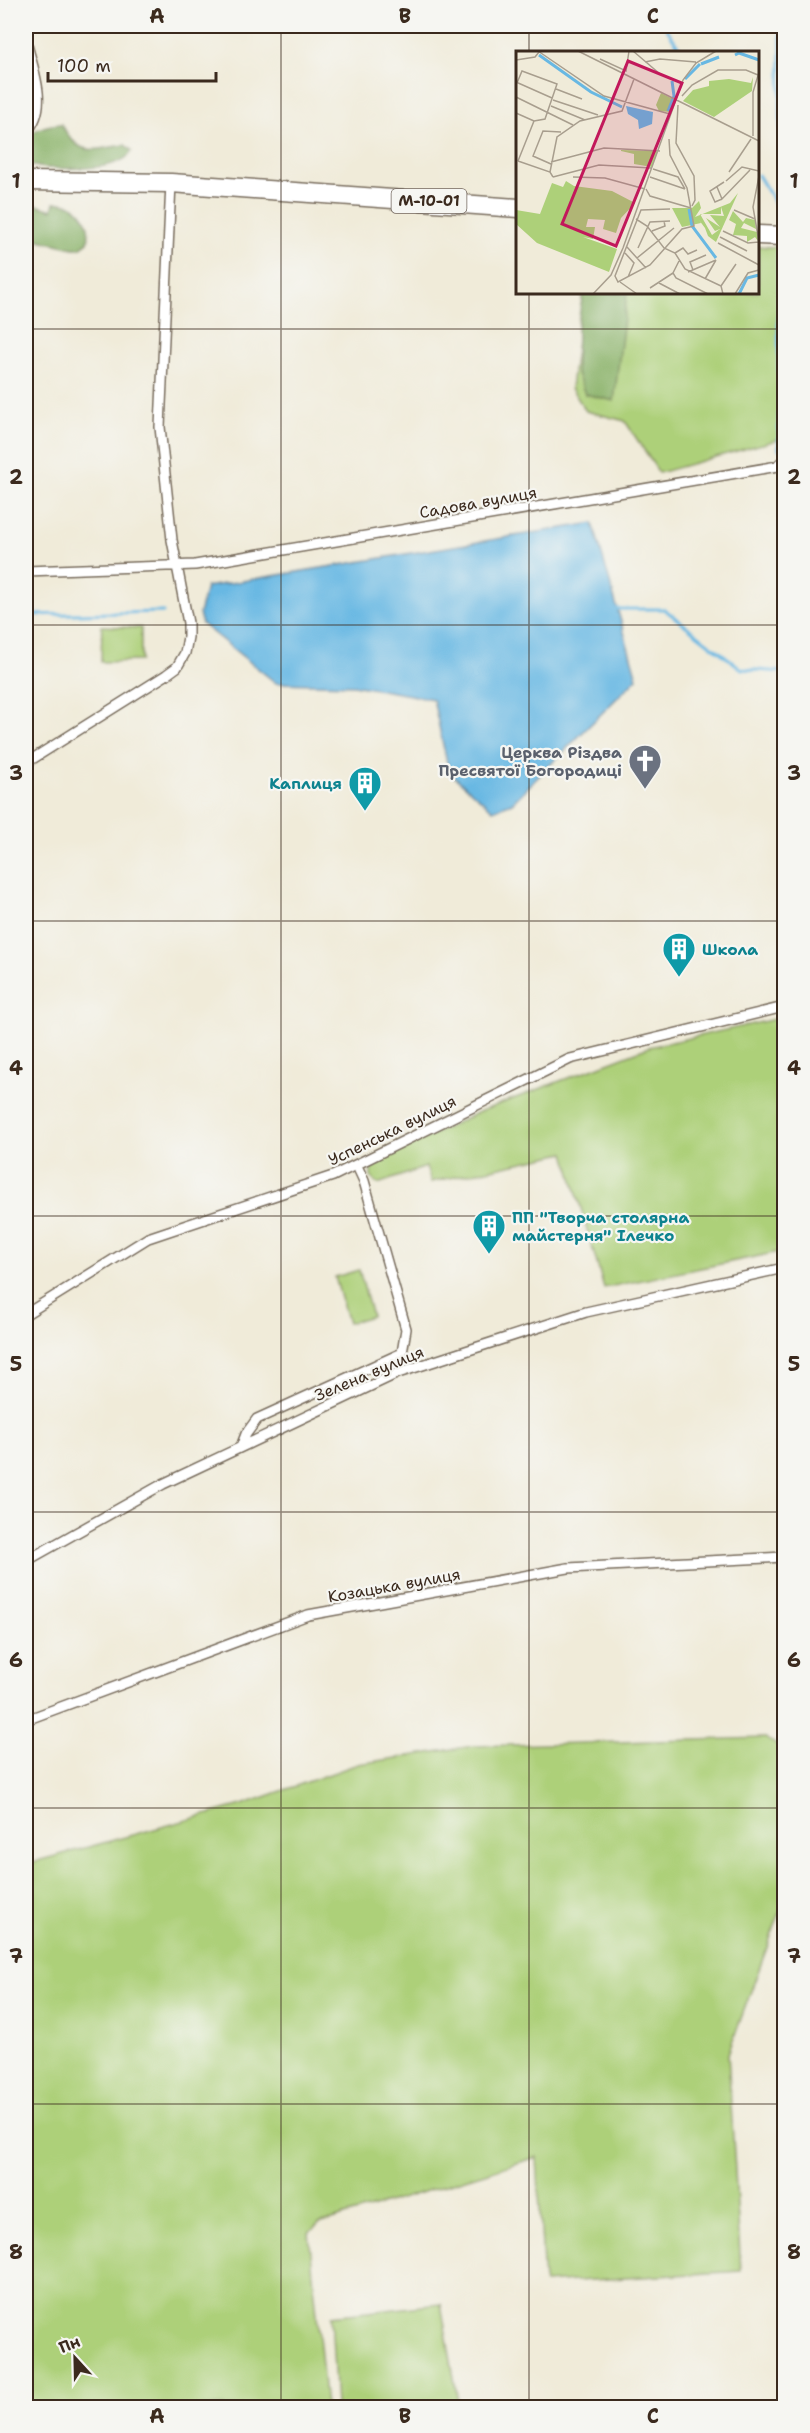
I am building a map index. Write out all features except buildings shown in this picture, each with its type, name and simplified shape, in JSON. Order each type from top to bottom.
[{"type":"highway","name":"М-10-01","points":[[26,181],[171,183],[516,208]]},
{"type":"highway","points":[[759,235],[784,236]]},
{"type":"street","points":[[26,41],[37,87],[39,110],[33,124],[26,132]]},
{"type":"street","points":[[26,763],[177,667],[184,653],[188,623],[177,567],[160,427],[171,183]]},
{"type":"street","name":"Садова вулиця","points":[[26,571],[195,565],[783,465]]},
{"type":"street","name":"Успенська вулиця","points":[[26,1314],[148,1238],[357,1166],[570,1059],[784,1007]]},
{"type":"street","points":[[357,1166],[364,1181],[406,1329],[402,1353],[406,1370]]},
{"type":"street","name":"Зелена вулиця","points":[[26,1561],[163,1484],[406,1370],[586,1312],[784,1268]]},
{"type":"street","points":[[242,1447],[246,1434],[257,1419],[402,1353]]},
{"type":"street","name":"Козацька вулиця","points":[[26,1720],[308,1615],[568,1568],[784,1557]]},
{"type":"green space","points":[[61,124],[74,142],[81,147],[94,150],[125,145],[132,151],[118,162],[94,167],[46,168],[26,165],[26,137],[42,127]]},
{"type":"green space","points":[[26,202],[52,210],[54,203],[76,208],[88,226],[88,242],[80,248],[73,248],[26,237]]},
{"type":"green space","points":[[759,246],[784,248],[784,438],[659,473],[625,421],[586,411],[571,388],[583,294],[759,294]]},
{"type":"green space","points":[[583,294],[627,294],[614,401],[585,394],[576,371],[577,329]]},
{"type":"green space","points":[[102,626],[141,628],[141,661],[101,662]]},
{"type":"green space","points":[[784,1017],[784,1251],[604,1288],[565,1153],[431,1182],[426,1167],[378,1184],[371,1177],[371,1168],[374,1163],[479,1112],[649,1047]]},
{"type":"green space","points":[[359,1270],[372,1316],[348,1323],[335,1277]]},
{"type":"green space","points":[[766,1738],[784,1750],[784,1901],[728,2054],[741,2271],[544,2283],[537,2157],[319,2224],[309,2233],[326,2407],[26,2407],[26,1864],[242,1805],[358,1764],[473,1746]]},
{"type":"green space","points":[[441,2304],[459,2407],[336,2407],[331,2316]]},
{"type":"water","points":[[593,523],[637,678],[512,803],[493,810],[449,772],[433,699],[353,685],[276,683],[202,624],[199,614],[206,587]]},
{"type":"waterway","points":[[665,26],[681,51]]},
{"type":"waterway","points":[[780,210],[781,26]]},
{"type":"waterway","points":[[759,177],[780,211],[779,230]]},
{"type":"waterway","points":[[778,242],[779,449]]},
{"type":"waterway","points":[[615,609],[664,609],[742,669],[784,672]]},
{"type":"waterway","points":[[26,615],[163,612]]},
{"type":"place","name":"Церква Різдва Пресвятої Богородиці","points":[[645,790]]},
{"type":"place","name":"Каплиця","points":[[365,812]]},
{"type":"place","name":"Школа","points":[[679,978]]},
{"type":"place","name":"ПП \"Творча столярна майстерня\" Ілечко","points":[[489,1255]]}]
